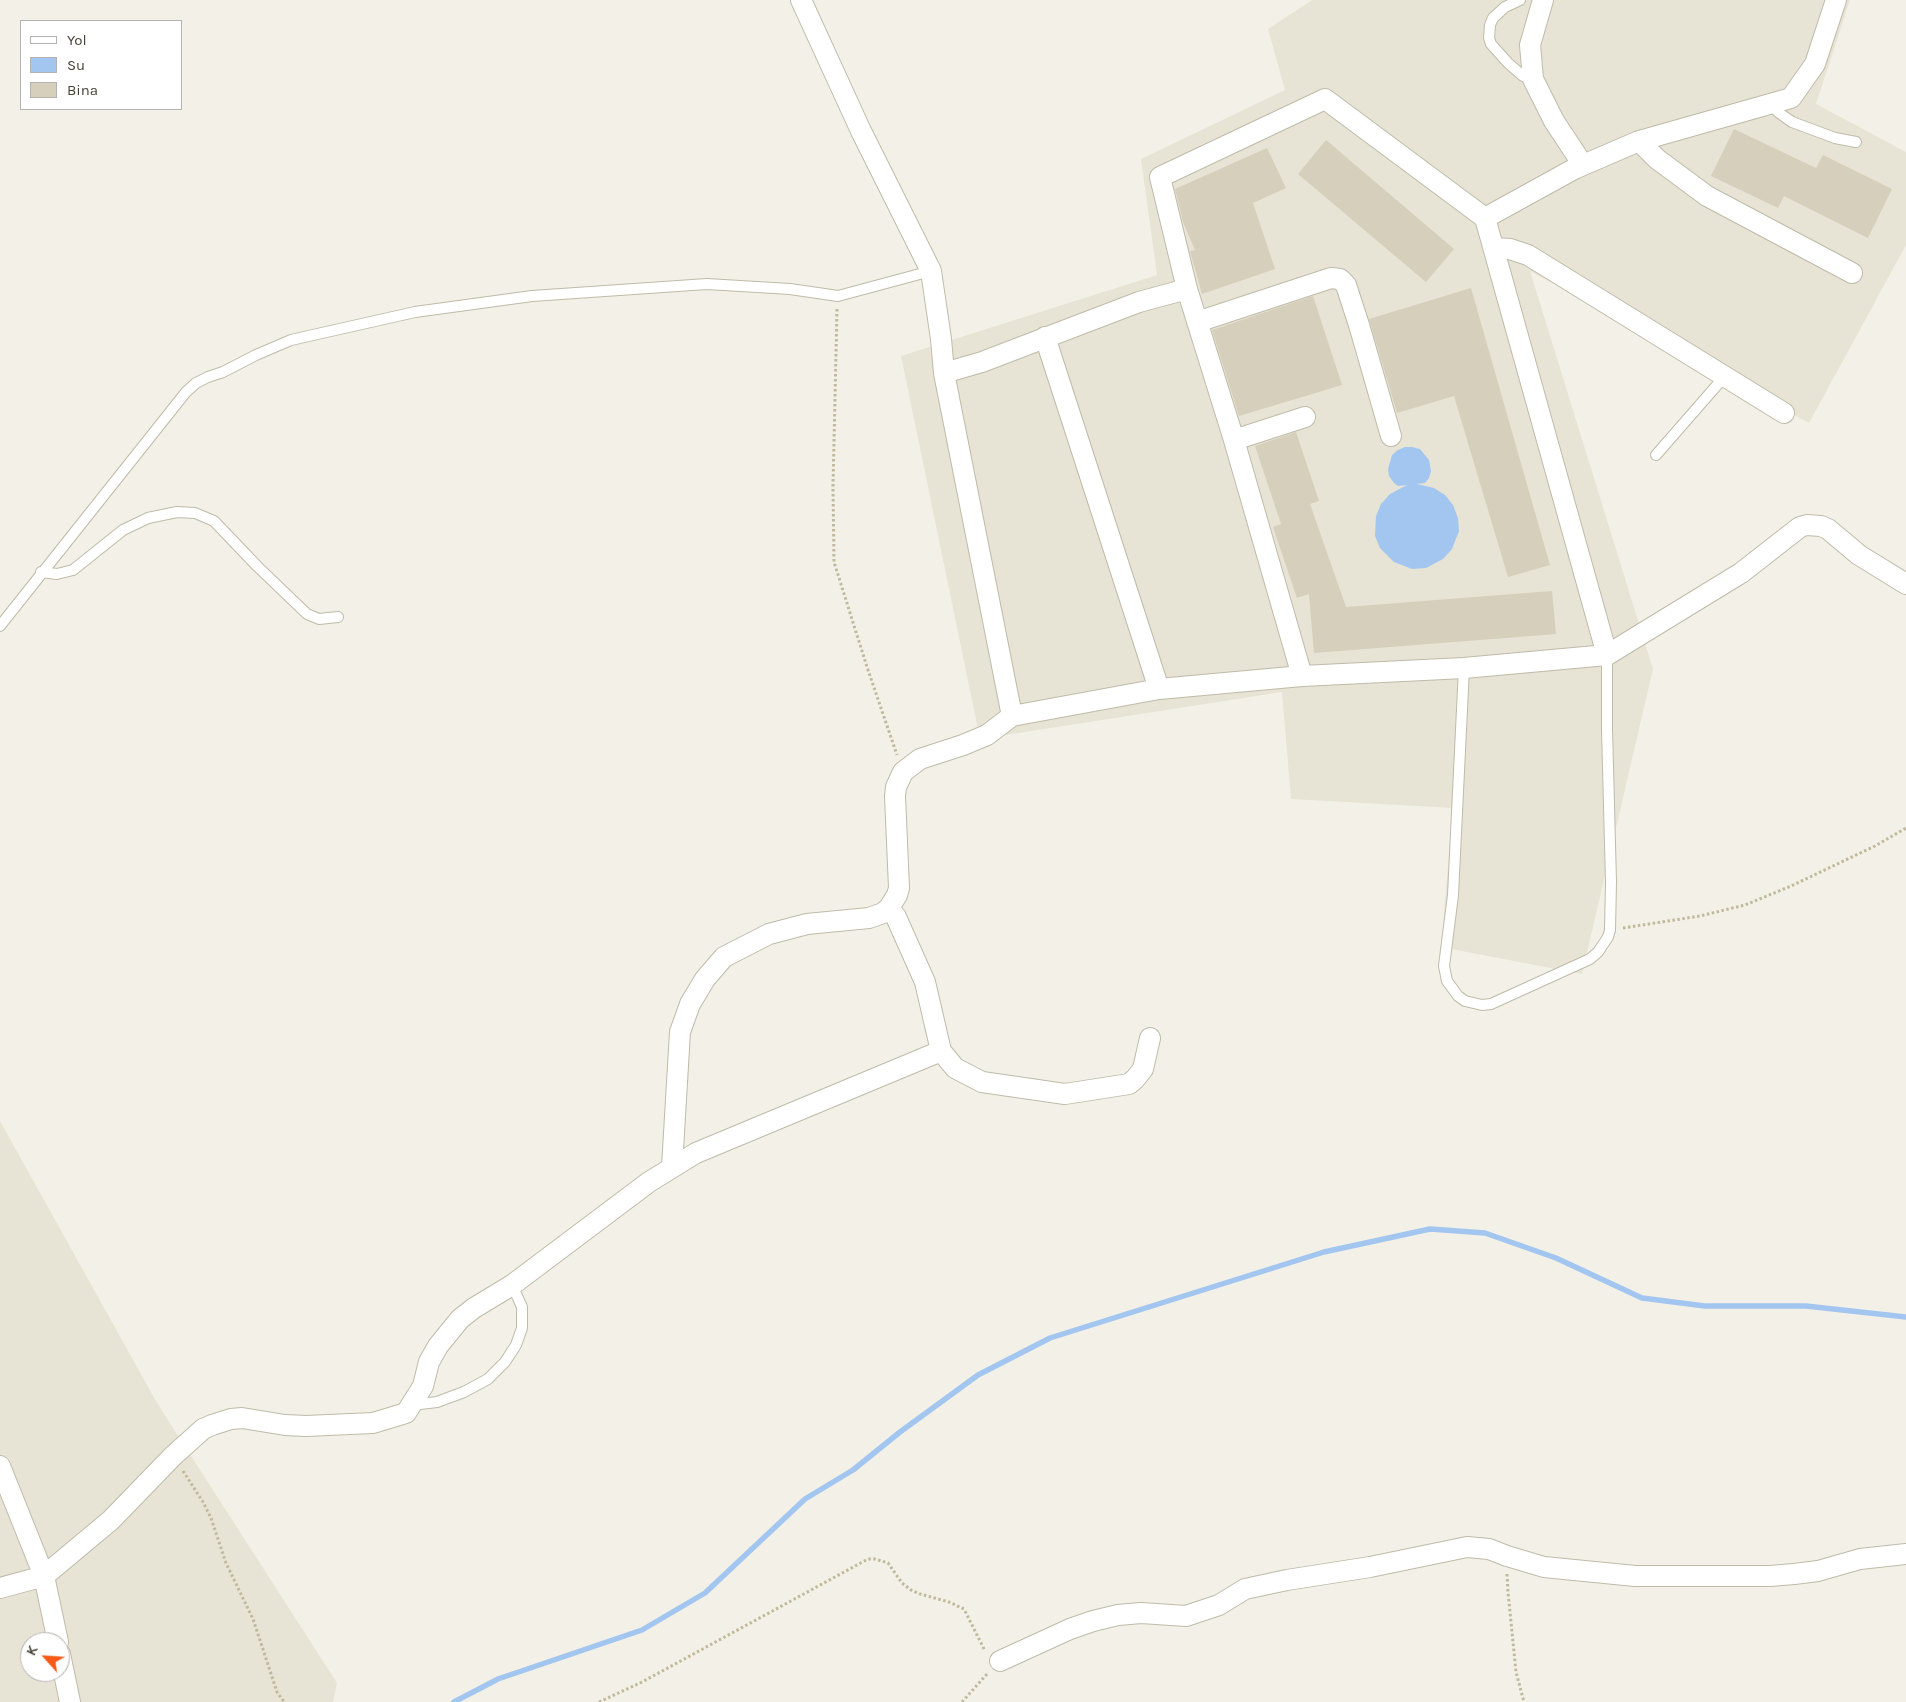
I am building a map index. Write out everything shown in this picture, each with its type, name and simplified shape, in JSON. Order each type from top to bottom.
[{"type":"street","points":[[801,0],[860,131],[931,271],[942,339],[944,373],[1012,716]]},
{"type":"street","points":[[1543,0],[1530,45],[1533,79],[1554,121],[1584,165]]},
{"type":"street","points":[[1485,218],[1584,165],[1639,141],[1791,98],[1815,64],[1836,0]]},
{"type":"street","points":[[1302,676],[1234,440],[1187,289],[1160,176],[1325,100],[1485,218],[1607,655]]},
{"type":"street","points":[[1639,141],[1657,159],[1707,196],[1852,273]]},
{"type":"street","points":[[1494,248],[1510,249],[1528,255],[1784,413]]},
{"type":"street","points":[[1197,322],[1331,278],[1340,279],[1346,285],[1359,325],[1391,436]]},
{"type":"street","points":[[944,373],[982,362],[1139,302],[1187,289]]},
{"type":"street","points":[[1045,338],[1159,689]]},
{"type":"street","points":[[1234,440],[1305,417]]},
{"type":"street","points":[[672,1167],[680,1032],[690,1004],[705,979],[731,953],[769,934],[807,924],[869,918],[883,913],[889,908],[899,888],[894,796],[903,772],[920,759],[987,735],[1012,716],[1159,689],[1302,676],[1464,668],[1607,655],[1740,573],[1800,527],[1807,525],[1821,526],[1828,529],[1859,555],[1906,584]]},
{"type":"street","points":[[889,908],[896,917],[924,982],[941,1051],[955,1068],[982,1082],[1065,1094],[1128,1084],[1135,1080],[1146,1063],[1150,1038]]},
{"type":"street","points":[[0,1588],[44,1576],[111,1520],[173,1456],[203,1429],[216,1423],[231,1419],[253,1419],[284,1425],[306,1426],[373,1423],[406,1413],[423,1386],[429,1362],[448,1332],[474,1308],[512,1285],[629,1196],[696,1153],[941,1051]]},
{"type":"street","points":[[0,1466],[44,1576],[56,1632]]},
{"type":"street","points":[[1000,1661],[1070,1629],[1093,1621],[1140,1613],[1186,1616],[1219,1605],[1246,1589],[1468,1547],[1489,1549],[1544,1567],[1635,1576],[1770,1576],[1818,1571],[1860,1559],[1906,1554]]},
{"type":"street","points":[[66,1682],[70,1702]]},
{"type":"lane","points":[[1520,0],[1505,7],[1494,18],[1490,25],[1489,38],[1491,44],[1508,63],[1523,76],[1533,79]]},
{"type":"lane","points":[[1773,103],[1778,112],[1792,122],[1829,136],[1856,142]]},
{"type":"lane","points":[[0,626],[186,392],[196,383],[208,377],[223,372],[256,354],[291,340],[414,312],[532,296],[707,284],[790,288],[838,296],[931,271]]},
{"type":"lane","points":[[1656,455],[1725,376]]},
{"type":"lane","points":[[42,572],[57,574],[73,570],[123,530],[148,518],[177,512],[195,512],[214,521],[307,614],[319,619],[338,617]]},
{"type":"lane","points":[[1464,668],[1453,895],[1444,966],[1447,981],[1458,996],[1473,1004],[1490,1004],[1590,959],[1605,943],[1610,930],[1611,882],[1607,655]]},
{"type":"lane","points":[[412,1405],[436,1402],[464,1392],[488,1379],[505,1362],[516,1345],[522,1328],[522,1306],[512,1285]]},
{"type":"path","points":[[838,296],[833,486],[834,562],[903,772]]},
{"type":"path","points":[[1610,930],[1700,916],[1745,905],[1791,886],[1858,854],[1906,828]]},
{"type":"path","points":[[173,1456],[204,1502],[226,1563],[253,1619],[277,1692],[284,1702]]},
{"type":"path","points":[[1507,1556],[1508,1592],[1516,1672],[1524,1702]]},
{"type":"path","points":[[599,1702],[642,1682],[868,1559],[888,1563],[902,1583],[911,1590],[949,1602],[964,1609],[984,1650],[1000,1661],[962,1702]]},
{"type":"shaded area","points":[[1312,0],[1850,0],[1816,104],[1906,152],[1906,245],[1809,423],[1530,271],[1653,669],[1582,974],[1441,947],[1453,808],[1291,799],[1282,692],[980,739],[901,356],[1157,275],[1141,159],[1285,90],[1268,29]]},
{"type":"shaded area","points":[[0,1121],[157,1403],[337,1683],[333,1702],[0,1702]]},
{"type":"water","points":[[1405,447],[1420,449],[1429,460],[1431,471],[1429,478],[1425,483],[1417,484],[1434,488],[1445,495],[1453,505],[1458,518],[1459,531],[1452,549],[1443,559],[1426,568],[1412,569],[1394,562],[1380,548],[1375,536],[1376,516],[1381,504],[1390,494],[1407,485],[1398,486],[1394,483],[1389,476],[1388,469],[1392,455]]},
{"type":"building","points":[[1734,129],[1816,168],[1823,155],[1892,189],[1868,238],[1784,196],[1778,208],[1711,176]]},
{"type":"building","points":[[1326,140],[1454,249],[1426,282],[1298,174]]},
{"type":"building","points":[[1267,148],[1286,188],[1253,203],[1275,269],[1202,294],[1190,251],[1195,250],[1183,222],[1175,189]]},
{"type":"building","points":[[1471,288],[1550,565],[1508,577],[1454,396],[1397,413],[1369,319]]},
{"type":"building","points":[[1313,296],[1342,385],[1239,416],[1212,330]]},
{"type":"building","points":[[1296,432],[1319,501],[1310,504],[1346,607],[1552,591],[1556,634],[1314,653],[1309,594],[1297,598],[1273,527],[1281,524],[1255,446]]},
{"type":"waterway","points":[[454,1702],[498,1679],[642,1630],[705,1593],[805,1499],[853,1470],[900,1432],[978,1375],[1050,1338],[1324,1252],[1430,1229],[1485,1233],[1556,1258],[1642,1298],[1705,1306],[1806,1306],[1906,1317]]}]
